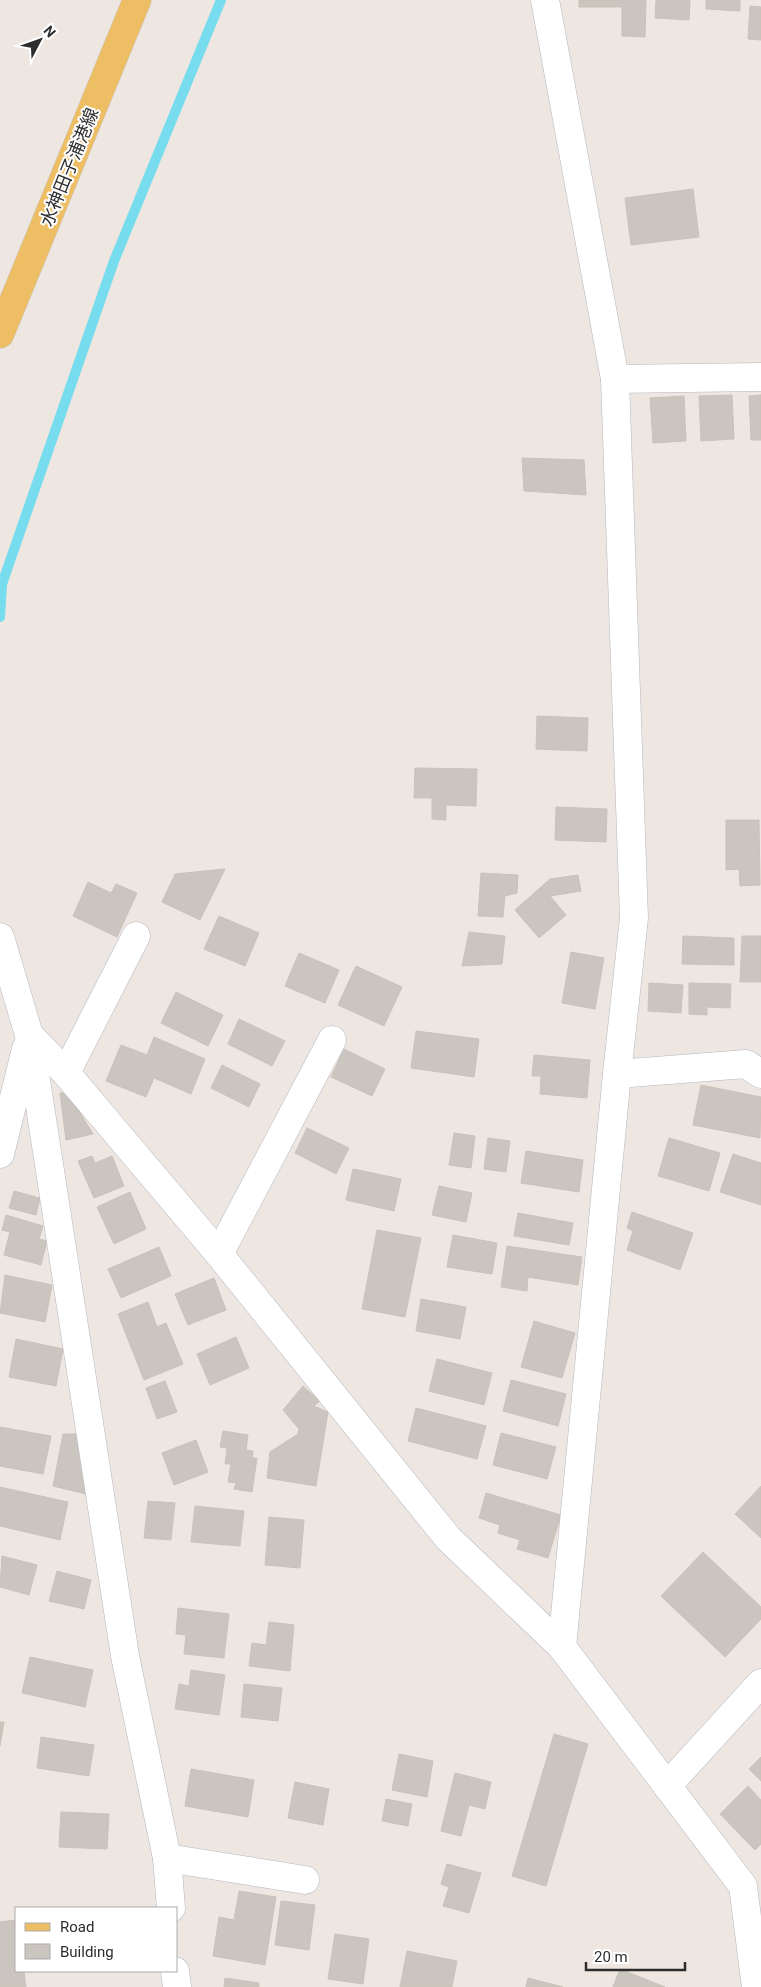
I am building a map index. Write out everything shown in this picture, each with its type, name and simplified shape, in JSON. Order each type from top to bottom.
[{"type":"main road","name":"水神田子浦港線","points":[[0,334],[137,0]]},
{"type":"street","points":[[545,0],[615,380],[634,918],[617,1074],[562,1646]]},
{"type":"street","points":[[615,380],[761,377]]},
{"type":"street","points":[[66,1073],[136,936]]},
{"type":"street","points":[[0,937],[29,1035],[125,1656],[167,1858],[171,1907]]},
{"type":"street","points":[[29,1035],[66,1073],[219,1254],[448,1538],[562,1646],[743,1886],[756,1987]]},
{"type":"street","points":[[0,1154],[29,1035]]},
{"type":"street","points":[[219,1254],[332,1040]]},
{"type":"street","points":[[617,1074],[746,1064],[761,1074]]},
{"type":"street","points":[[666,1786],[761,1683]]},
{"type":"street","points":[[167,1858],[305,1880]]},
{"type":"street","points":[[176,1972],[177,1987]]},
{"type":"building","points":[[579,0],[646,0],[645,37],[622,36],[622,7],[579,7]]},
{"type":"building","points":[[656,0],[690,0],[689,20],[655,18]]},
{"type":"building","points":[[706,0],[740,0],[740,11],[706,9]]},
{"type":"building","points":[[750,6],[761,7],[761,40],[748,39]]},
{"type":"building","points":[[693,189],[699,237],[631,245],[625,198]]},
{"type":"building","points":[[732,395],[734,439],[701,441],[699,396]]},
{"type":"building","points":[[761,395],[761,440],[751,440],[749,396]]},
{"type":"building","points":[[684,396],[686,441],[653,443],[650,398]]},
{"type":"building","points":[[522,458],[584,460],[586,495],[524,491]]},
{"type":"building","points":[[537,716],[588,718],[587,751],[536,749]]},
{"type":"building","points":[[415,768],[477,769],[476,806],[446,805],[446,820],[432,819],[432,798],[414,798]]},
{"type":"building","points":[[556,807],[607,809],[606,842],[555,840]]},
{"type":"building","points":[[726,820],[759,820],[760,885],[740,886],[739,869],[726,870]]},
{"type":"building","points":[[225,869],[200,920],[162,902],[175,874]]},
{"type":"building","points":[[481,873],[518,875],[517,893],[505,896],[503,917],[478,916]]},
{"type":"building","points":[[578,875],[581,891],[550,896],[566,915],[539,938],[515,910],[550,879]]},
{"type":"building","points":[[88,882],[111,893],[116,884],[137,893],[117,937],[73,916]]},
{"type":"building","points":[[219,916],[259,933],[245,966],[204,949]]},
{"type":"building","points":[[469,932],[505,936],[502,964],[462,966]]},
{"type":"building","points":[[683,936],[734,938],[734,965],[682,964]]},
{"type":"building","points":[[742,936],[761,936],[761,982],[740,982]]},
{"type":"building","points":[[571,952],[604,958],[595,1009],[562,1003]]},
{"type":"building","points":[[299,953],[339,970],[325,1003],[285,986]]},
{"type":"building","points":[[356,966],[402,987],[384,1026],[338,1005]]},
{"type":"building","points":[[649,983],[683,985],[681,1013],[648,1011]]},
{"type":"building","points":[[689,983],[731,984],[730,1008],[707,1007],[707,1015],[689,1014]]},
{"type":"building","points":[[176,992],[223,1015],[208,1046],[161,1023]]},
{"type":"building","points":[[239,1019],[285,1041],[272,1066],[228,1044]]},
{"type":"building","points":[[416,1031],[479,1039],[474,1077],[411,1068]]},
{"type":"building","points":[[154,1037],[205,1059],[191,1094],[154,1078],[146,1097],[106,1081],[121,1045],[147,1055]]},
{"type":"building","points":[[344,1049],[385,1069],[372,1096],[331,1077]]},
{"type":"building","points":[[534,1055],[590,1060],[587,1098],[540,1094],[541,1076],[532,1076]]},
{"type":"building","points":[[222,1065],[260,1084],[249,1107],[211,1088]]},
{"type":"building","points":[[701,1085],[761,1097],[760,1138],[693,1125]]},
{"type":"building","points":[[60,1093],[68,1093],[93,1134],[66,1140]]},
{"type":"building","points":[[307,1128],[349,1148],[336,1174],[295,1153]]},
{"type":"building","points":[[454,1133],[475,1136],[471,1168],[449,1165]]},
{"type":"building","points":[[488,1138],[510,1141],[506,1172],[484,1169]]},
{"type":"building","points":[[669,1138],[720,1153],[709,1191],[658,1176]]},
{"type":"building","points":[[526,1151],[583,1160],[579,1192],[521,1183]]},
{"type":"building","points":[[733,1154],[761,1163],[761,1205],[720,1192]]},
{"type":"building","points":[[92,1156],[95,1163],[112,1156],[124,1186],[94,1198],[78,1161]]},
{"type":"building","points":[[353,1169],[401,1179],[394,1211],[346,1200]]},
{"type":"building","points":[[439,1186],[472,1193],[466,1222],[432,1215]]},
{"type":"building","points":[[14,1191],[40,1198],[36,1215],[9,1208]]},
{"type":"building","points":[[130,1192],[146,1229],[114,1244],[97,1207]]},
{"type":"building","points":[[632,1212],[693,1233],[680,1270],[627,1250],[633,1231],[627,1228]]},
{"type":"building","points":[[518,1213],[573,1223],[569,1245],[514,1236]]},
{"type":"building","points":[[6,1215],[43,1226],[39,1239],[47,1241],[41,1265],[4,1255],[10,1232],[2,1230]]},
{"type":"building","points":[[377,1230],[421,1238],[405,1317],[362,1309]]},
{"type":"building","points":[[453,1235],[497,1243],[492,1274],[447,1267]]},
{"type":"building","points":[[507,1246],[582,1257],[578,1285],[528,1277],[527,1291],[501,1287]]},
{"type":"building","points":[[159,1247],[171,1276],[121,1298],[108,1269]]},
{"type":"building","points":[[5,1275],[52,1285],[45,1322],[0,1313]]},
{"type":"building","points":[[214,1278],[226,1310],[188,1325],[175,1294]]},
{"type":"building","points":[[421,1299],[466,1307],[460,1339],[416,1331]]},
{"type":"building","points":[[148,1302],[157,1327],[166,1323],[183,1364],[144,1380],[118,1314]]},
{"type":"building","points":[[534,1321],[575,1333],[562,1378],[521,1367]]},
{"type":"building","points":[[236,1337],[249,1368],[210,1385],[197,1354]]},
{"type":"building","points":[[16,1339],[63,1349],[56,1386],[9,1377]]},
{"type":"building","points":[[437,1359],[492,1373],[484,1405],[429,1391]]},
{"type":"building","points":[[511,1380],[566,1394],[558,1426],[503,1411]]},
{"type":"building","points":[[165,1381],[177,1412],[157,1419],[146,1388]]},
{"type":"building","points":[[303,1386],[320,1401],[314,1406],[328,1412],[316,1486],[267,1478],[270,1452],[298,1434],[299,1429],[283,1410]]},
{"type":"building","points":[[416,1408],[486,1426],[477,1459],[408,1441]]},
{"type":"building","points":[[0,1427],[51,1436],[43,1474],[0,1466]]},
{"type":"building","points":[[223,1431],[248,1435],[246,1450],[253,1451],[252,1458],[257,1458],[252,1492],[234,1489],[236,1483],[228,1482],[231,1464],[225,1464],[227,1448],[220,1447]]},
{"type":"building","points":[[501,1433],[556,1447],[547,1479],[493,1465]]},
{"type":"building","points":[[63,1434],[79,1434],[86,1494],[53,1486]]},
{"type":"building","points":[[196,1440],[208,1472],[174,1485],[162,1453]]},
{"type":"building","points":[[761,1486],[761,1538],[735,1514]]},
{"type":"building","points":[[0,1487],[68,1502],[60,1540],[0,1526]]},
{"type":"building","points":[[486,1493],[561,1515],[548,1558],[517,1549],[520,1540],[498,1533],[500,1525],[479,1518]]},
{"type":"building","points":[[148,1501],[175,1503],[171,1540],[144,1538]]},
{"type":"building","points":[[195,1506],[244,1511],[240,1546],[191,1542]]},
{"type":"building","points":[[269,1517],[304,1520],[300,1568],[265,1565]]},
{"type":"building","points":[[703,1552],[761,1607],[761,1619],[725,1657],[661,1596]]},
{"type":"building","points":[[2,1556],[37,1565],[29,1595],[0,1587]]},
{"type":"building","points":[[57,1571],[91,1580],[84,1609],[49,1601]]},
{"type":"building","points":[[178,1608],[229,1614],[224,1658],[184,1654],[186,1635],[176,1634]]},
{"type":"building","points":[[269,1622],[294,1625],[290,1671],[249,1666],[252,1643],[266,1645]]},
{"type":"building","points":[[30,1657],[93,1670],[85,1707],[22,1693]]},
{"type":"building","points":[[191,1670],[225,1675],[219,1715],[175,1709],[179,1684],[189,1686]]},
{"type":"building","points":[[244,1684],[282,1688],[278,1721],[241,1717]]},
{"type":"building","points":[[0,1722],[4,1722],[0,1746]]},
{"type":"building","points":[[554,1734],[588,1744],[546,1886],[512,1876]]},
{"type":"building","points":[[41,1737],[94,1745],[89,1776],[37,1768]]},
{"type":"building","points":[[399,1754],[433,1761],[427,1797],[392,1790]]},
{"type":"building","points":[[761,1757],[761,1781],[749,1769]]},
{"type":"building","points":[[191,1769],[254,1780],[248,1817],[185,1806]]},
{"type":"building","points":[[455,1773],[491,1782],[485,1809],[469,1805],[461,1836],[441,1831]]},
{"type":"building","points":[[295,1782],[329,1789],[323,1825],[288,1818]]},
{"type":"building","points":[[748,1786],[761,1800],[761,1844],[755,1850],[720,1814]]},
{"type":"building","points":[[386,1799],[412,1804],[408,1826],[382,1821]]},
{"type":"building","points":[[61,1812],[109,1814],[107,1849],[59,1847]]},
{"type":"building","points":[[447,1864],[481,1873],[469,1913],[443,1906],[449,1887],[441,1884]]},
{"type":"building","points":[[239,1891],[276,1897],[265,1965],[213,1956],[219,1917],[234,1920]]},
{"type":"building","points":[[281,1901],[315,1905],[309,1950],[275,1945]]},
{"type":"building","points":[[15,1920],[15,1972],[24,1972],[26,1987],[0,1987],[0,1922]]},
{"type":"building","points":[[335,1934],[369,1939],[363,1984],[328,1979]]},
{"type":"building","points":[[407,1951],[457,1961],[452,1987],[400,1987]]},
{"type":"building","points":[[620,1969],[665,1987],[613,1987]]},
{"type":"building","points":[[225,1978],[259,1983],[259,1987],[224,1987]]},
{"type":"building","points":[[528,1978],[563,1987],[526,1987]]},
{"type":"waterway","points":[[0,617],[2,584],[114,261],[221,0]]}]
